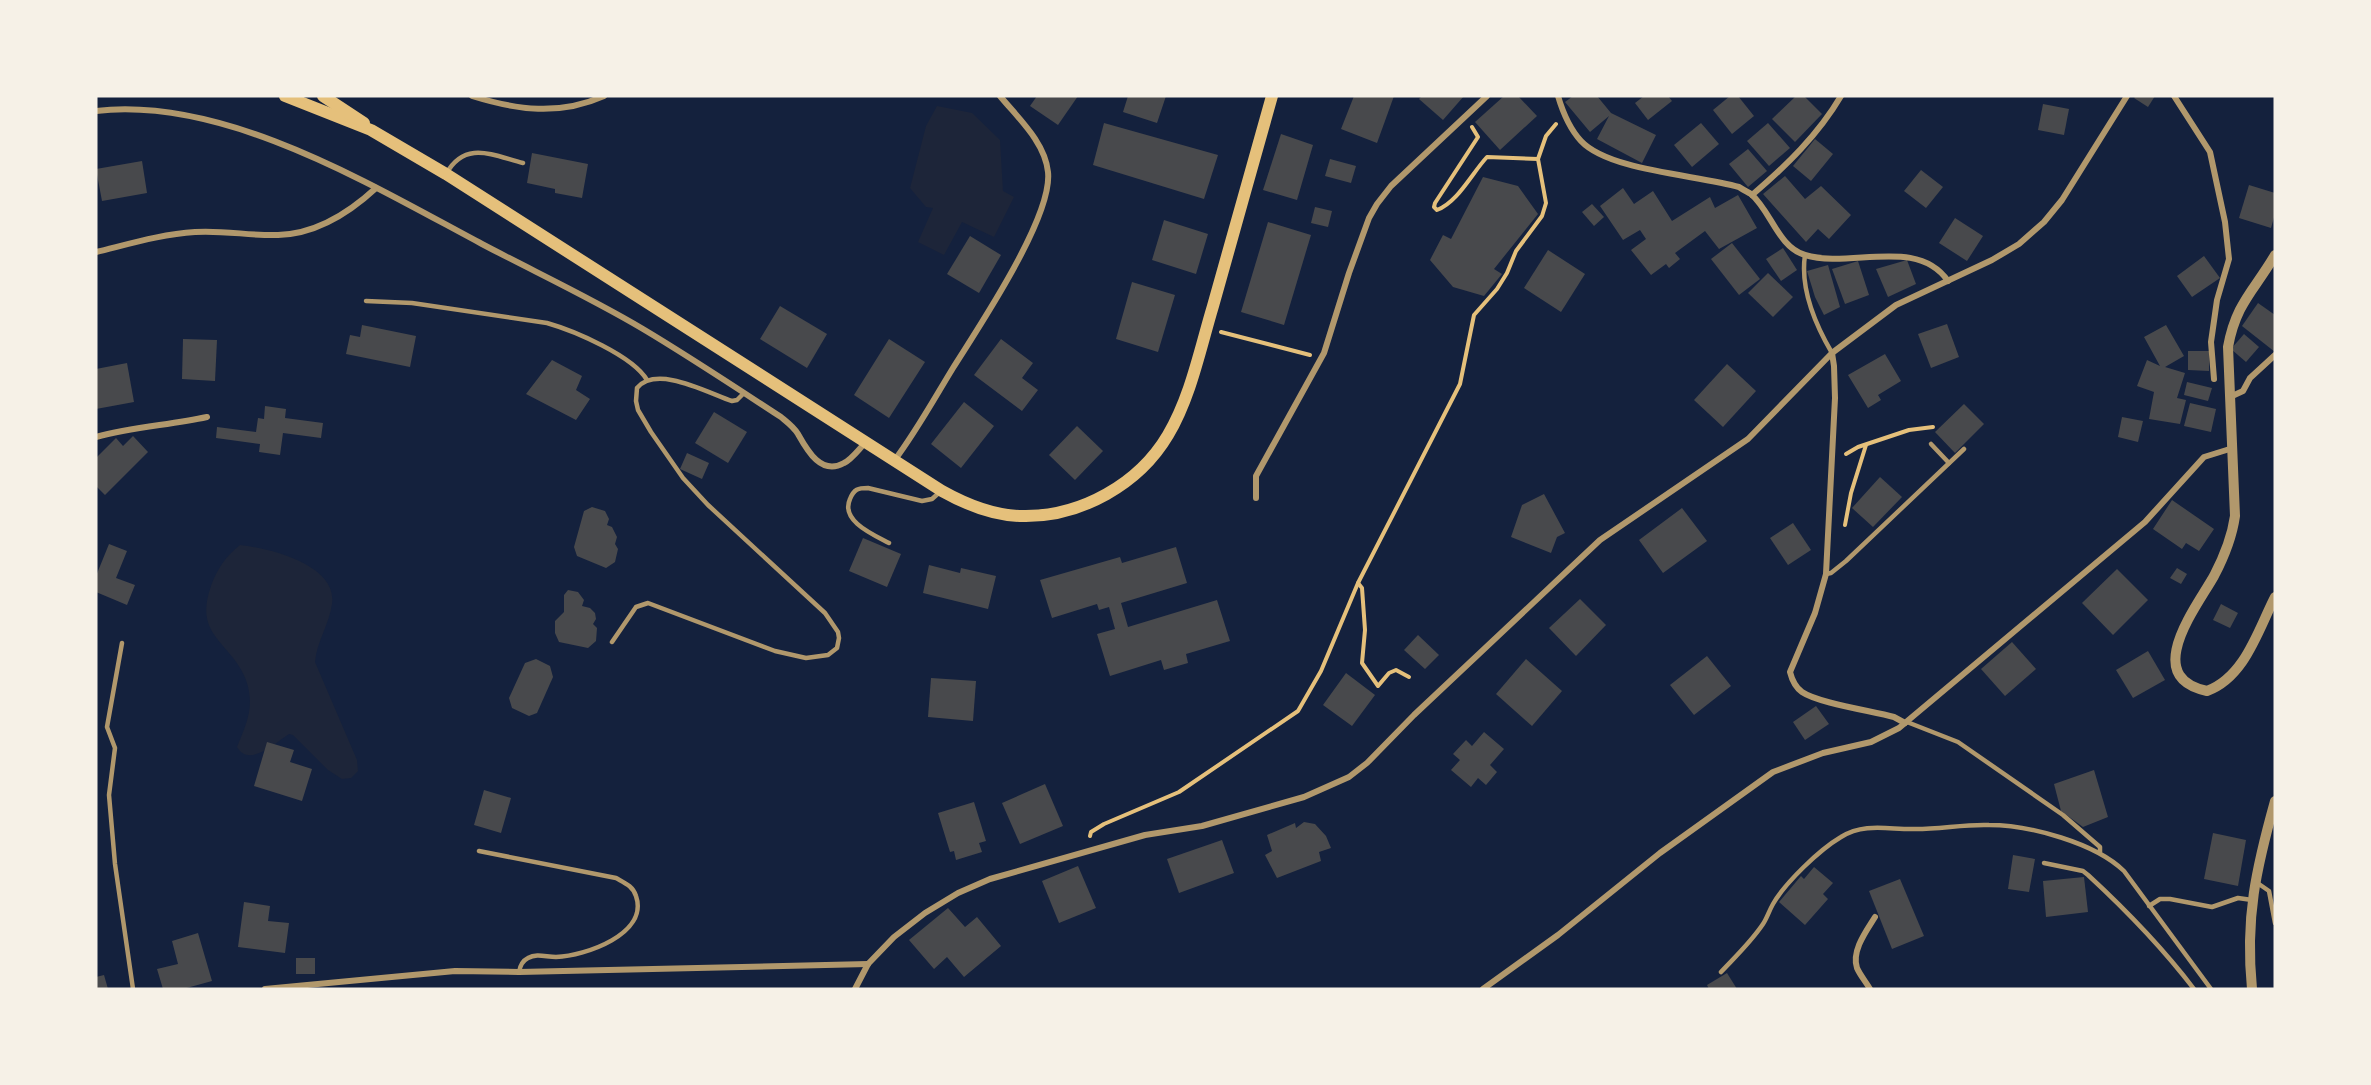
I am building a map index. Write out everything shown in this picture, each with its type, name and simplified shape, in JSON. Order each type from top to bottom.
[{"type":"main road","points":[[285,96],[371,130],[446,174],[942,491],[958,500],[991,512],[1024,516],[1054,513],[1076,507],[1108,493],[1131,478],[1152,456],[1172,427],[1192,379],[1272,96]]},
{"type":"main road","points":[[323,96],[361,120],[371,130]]},
{"type":"street","points":[[472,96],[504,106],[533,110],[564,109],[604,96]]},
{"type":"street","points":[[894,462],[1012,272],[1031,235],[1045,197],[1049,174],[1045,157],[1036,141],[1000,96]]},
{"type":"street","points":[[1256,498],[1256,476],[1324,353],[1349,273],[1369,218],[1377,204],[1391,186],[1487,96]]},
{"type":"street","points":[[1558,96],[1565,116],[1582,142],[1600,154],[1632,165],[1739,188],[1752,195],[1782,237],[1805,255],[1825,258],[1909,256],[1931,264],[1942,272],[1948,281]]},
{"type":"street","points":[[1752,195],[1773,177],[1819,129],[1840,96]]},
{"type":"street","points":[[855,989],[868,964],[908,925],[958,893],[990,879],[1145,835],[1202,826],[1304,798],[1349,777],[1367,763],[1414,715],[1600,540],[1748,439],[1832,353],[1896,305],[2019,244],[2044,222],[2068,192],[2127,96]]},
{"type":"street","points":[[2174,96],[2210,152],[2225,222],[2229,259],[2217,300],[2211,342],[2214,379]]},
{"type":"street","points":[[96,111],[167,113],[222,124],[298,151],[376,188],[642,328],[790,424],[810,455],[822,463],[829,466],[843,464],[865,443]]},
{"type":"street","points":[[96,252],[148,239],[195,232],[276,235],[305,231],[351,209],[376,188]]},
{"type":"street","points":[[2275,255],[2246,297],[2232,328],[2228,347],[2235,516],[2233,535],[2215,574],[2180,636],[2175,651],[2175,664],[2184,681],[2194,689],[2207,692],[2228,680],[2242,663],[2275,597]]},
{"type":"street","points":[[1832,353],[1835,398],[1826,574],[1815,613],[1790,672],[1793,682],[1801,692],[1894,717],[1906,723]]},
{"type":"street","points":[[2230,397],[2243,391],[2250,378],[2275,355]]},
{"type":"street","points":[[96,437],[116,431],[180,423],[207,417]]},
{"type":"street","points":[[1483,989],[1558,935],[1687,832],[1773,772],[1823,753],[1871,742],[1906,723],[2145,522],[2204,457],[2233,447]]},
{"type":"street","points":[[2253,989],[2249,942],[2252,900],[2275,801]]},
{"type":"street","points":[[1870,989],[1857,968],[1856,961],[1858,947],[1875,917]]},
{"type":"street","points":[[265,989],[455,971],[519,972],[868,964]]},
{"type":"lane","points":[[446,174],[451,165],[466,153],[486,154],[523,163]]},
{"type":"lane","points":[[1805,255],[1803,274],[1806,289],[1821,333],[1832,353]]},
{"type":"lane","points":[[366,302],[412,303],[547,322],[569,329],[634,365],[647,380]]},
{"type":"lane","points":[[612,642],[636,607],[648,603],[765,647],[806,658],[828,655],[837,648],[839,638],[825,613],[682,478],[638,410],[636,401],[637,388],[647,380],[687,383],[732,401],[737,400],[744,393]]},
{"type":"lane","points":[[1931,444],[1949,463]]},
{"type":"lane","points":[[1826,574],[1831,573],[1846,561],[1964,449]]},
{"type":"lane","points":[[889,543],[865,530],[849,513],[847,505],[853,492],[859,488],[868,488],[922,501],[932,499],[942,491]]},
{"type":"lane","points":[[122,643],[107,727],[115,748],[109,795],[115,864],[133,989]]},
{"type":"lane","points":[[1906,723],[1958,742],[2063,815],[2100,848],[2100,852]]},
{"type":"lane","points":[[1721,972],[1761,926],[1773,904],[1792,879],[1833,843],[1858,829],[1880,827],[1915,830],[1991,824],[2038,832],[2084,845],[2112,860],[2124,871],[2211,989]]},
{"type":"lane","points":[[479,851],[616,878],[628,884],[635,892],[638,913],[634,924],[626,933],[596,947],[570,954],[556,957],[531,956],[521,964],[519,972]]},
{"type":"lane","points":[[2044,863],[2083,871],[2088,875],[2166,952],[2194,989]]},
{"type":"lane","points":[[2255,881],[2269,891],[2275,923]]},
{"type":"lane","points":[[2149,906],[2160,899],[2212,907],[2238,898],[2252,900]]},
{"type":"path","points":[[1096,848],[1089,834],[1091,832],[1104,824],[1179,792],[1298,711],[1322,672],[1358,583],[1460,384],[1474,315],[1508,273],[1516,251],[1542,216],[1546,203],[1538,159],[1546,136],[1565,116]]},
{"type":"path","points":[[1463,118],[1478,137],[1434,202],[1437,210],[1456,195],[1487,157],[1538,159]]},
{"type":"path","points":[[1218,331],[1314,356]]},
{"type":"path","points":[[1832,460],[1909,430],[1933,427]]},
{"type":"path","points":[[1846,561],[1841,551],[1843,535],[1851,493],[1866,445]]},
{"type":"path","points":[[1358,583],[1362,588],[1365,619],[1362,663],[1364,668],[1378,686],[1389,673],[1396,670],[1409,677]]},
{"type":"shaded area","points":[[937,106],[972,113],[1000,140],[1003,191],[1014,197],[994,237],[962,222],[944,255],[918,242],[933,208],[926,207],[910,188],[926,126]]},
{"type":"shaded area","points":[[240,545],[267,550],[299,561],[313,569],[324,579],[331,590],[332,604],[315,662],[357,760],[358,771],[351,778],[342,779],[328,770],[293,735],[289,734],[270,748],[255,754],[242,753],[237,747],[249,714],[249,689],[232,656],[210,628],[207,603],[219,568]]},
{"type":"building","points":[[1037,96],[1078,96],[1058,125],[1030,106]]},
{"type":"building","points":[[1128,96],[1166,96],[1157,123],[1123,112]]},
{"type":"building","points":[[1354,96],[1394,96],[1377,143],[1341,129]]},
{"type":"building","points":[[1422,96],[1464,96],[1443,120],[1419,99]]},
{"type":"building","points":[[1504,96],[1518,96],[1537,116],[1500,150],[1475,122]]},
{"type":"building","points":[[1573,96],[1597,96],[1611,113],[1656,135],[1642,163],[1597,139],[1609,116],[1590,132],[1565,102]]},
{"type":"building","points":[[1644,96],[1668,96],[1672,101],[1648,120],[1635,103]]},
{"type":"building","points":[[1730,96],[1738,96],[1754,116],[1732,134],[1713,110]]},
{"type":"building","points":[[1796,96],[1804,96],[1822,114],[1795,142],[1772,119]]},
{"type":"building","points":[[2136,96],[2155,96],[2148,107],[2134,98]]},
{"type":"building","points":[[2043,104],[2069,109],[2064,135],[2038,130]]},
{"type":"building","points":[[1104,123],[1218,155],[1204,199],[1093,165]]},
{"type":"building","points":[[1701,123],[1719,144],[1692,167],[1674,145]]},
{"type":"building","points":[[1768,123],[1790,148],[1769,166],[1747,141]]},
{"type":"building","points":[[1281,134],[1313,145],[1297,200],[1263,190]]},
{"type":"building","points":[[1815,139],[1833,154],[1811,181],[1793,166]]},
{"type":"building","points":[[1748,149],[1767,171],[1748,187],[1729,164]]},
{"type":"building","points":[[532,153],[588,164],[582,198],[555,193],[555,189],[527,183]]},
{"type":"building","points":[[1330,159],[1356,166],[1351,183],[1325,176]]},
{"type":"building","points":[[142,161],[147,193],[102,201],[96,169]]},
{"type":"building","points":[[1921,170],[1943,187],[1926,208],[1904,191]]},
{"type":"building","points":[[1785,176],[1805,199],[1821,186],[1851,215],[1829,239],[1818,229],[1806,242],[1763,194]]},
{"type":"building","points":[[1483,177],[1518,186],[1538,214],[1494,269],[1502,274],[1484,296],[1453,287],[1430,260],[1443,235],[1451,239]]},
{"type":"building","points":[[2249,185],[2275,193],[2275,214],[2271,228],[2239,218]]},
{"type":"building","points":[[1623,188],[1634,204],[1653,191],[1672,221],[1710,197],[1715,208],[1738,195],[1757,228],[1719,249],[1705,231],[1675,253],[1680,259],[1669,268],[1666,264],[1651,275],[1631,250],[1646,239],[1640,230],[1623,240],[1600,206]]},
{"type":"building","points":[[1592,204],[1604,217],[1594,226],[1582,212]]},
{"type":"building","points":[[1315,207],[1332,211],[1328,227],[1311,223]]},
{"type":"building","points":[[1955,218],[1983,236],[1967,261],[1939,243]]},
{"type":"building","points":[[1164,220],[1208,234],[1196,274],[1152,260]]},
{"type":"building","points":[[1268,222],[1311,235],[1284,325],[1241,312]]},
{"type":"building","points":[[970,236],[1001,255],[979,293],[947,274]]},
{"type":"building","points":[[1732,243],[1760,279],[1739,295],[1711,259]]},
{"type":"building","points":[[1783,248],[1797,270],[1781,281],[1766,259]]},
{"type":"building","points":[[1548,250],[1585,274],[1561,312],[1524,288]]},
{"type":"building","points":[[2204,256],[2220,278],[2192,297],[2177,276]]},
{"type":"building","points":[[1907,260],[1916,284],[1888,297],[1876,269]]},
{"type":"building","points":[[1858,261],[1869,295],[1845,304],[1832,269]]},
{"type":"building","points":[[1828,265],[1840,307],[1824,315],[1815,297],[1807,271]]},
{"type":"building","points":[[1768,273],[1793,297],[1773,317],[1748,293]]},
{"type":"building","points":[[1132,282],[1175,295],[1158,352],[1116,339]]},
{"type":"building","points":[[2258,303],[2275,315],[2275,352],[2242,326]]},
{"type":"building","points":[[780,306],[827,334],[807,368],[760,339]]},
{"type":"building","points":[[1947,324],[1959,357],[1931,368],[1918,334]]},
{"type":"building","points":[[362,325],[416,336],[410,367],[346,354],[350,335],[360,337]]},
{"type":"building","points":[[2166,325],[2184,356],[2165,367],[2185,373],[2177,398],[2186,400],[2180,424],[2149,419],[2154,392],[2137,386],[2147,360],[2160,366],[2144,337]]},
{"type":"building","points":[[2244,334],[2259,347],[2246,362],[2231,349]]},
{"type":"building","points":[[183,339],[217,340],[215,381],[182,379]]},
{"type":"building","points":[[889,339],[925,362],[889,418],[854,395]]},
{"type":"building","points":[[1001,339],[1033,363],[1022,378],[1038,390],[1022,411],[974,375]]},
{"type":"building","points":[[2188,351],[2209,351],[2209,371],[2188,370]]},
{"type":"building","points":[[1885,354],[1901,381],[1878,395],[1881,400],[1868,408],[1848,375]]},
{"type":"building","points":[[552,360],[582,376],[576,390],[590,399],[576,420],[526,394]]},
{"type":"building","points":[[127,363],[134,402],[96,409],[96,369]]},
{"type":"building","points":[[1727,364],[1756,391],[1723,427],[1694,400]]},
{"type":"building","points":[[2187,382],[2212,388],[2208,401],[2184,395]]},
{"type":"building","points":[[964,402],[994,426],[961,468],[931,444]]},
{"type":"building","points":[[2190,403],[2216,409],[2211,432],[2184,426]]},
{"type":"building","points":[[1964,404],[1984,424],[1955,453],[1935,432]]},
{"type":"building","points":[[265,406],[286,409],[285,418],[323,423],[321,438],[283,433],[280,455],[259,452],[260,444],[216,438],[217,427],[256,432],[258,418],[264,419]]},
{"type":"building","points":[[714,412],[747,432],[728,463],[695,443]]},
{"type":"building","points":[[2122,417],[2143,421],[2138,442],[2118,437]]},
{"type":"building","points":[[1077,426],[1103,451],[1075,480],[1049,455]]},
{"type":"building","points":[[133,436],[148,452],[105,495],[96,486],[96,458],[116,438],[123,446]]},
{"type":"building","points":[[687,453],[709,463],[702,479],[680,469]]},
{"type":"building","points":[[1880,477],[1902,497],[1873,527],[1852,508]]},
{"type":"building","points":[[1544,494],[1565,533],[1557,537],[1551,553],[1511,537],[1522,505]]},
{"type":"building","points":[[2172,500],[2214,529],[2199,551],[2186,543],[2182,549],[2153,529]]},
{"type":"building","points":[[592,507],[605,511],[609,519],[607,525],[612,527],[617,537],[615,544],[618,549],[615,562],[606,568],[577,556],[574,547],[584,511]]},
{"type":"building","points":[[1682,508],[1707,541],[1663,573],[1639,540]]},
{"type":"building","points":[[1793,523],[1811,550],[1788,565],[1770,538]]},
{"type":"building","points":[[863,538],[901,554],[887,587],[849,571]]},
{"type":"building","points":[[109,544],[127,551],[116,578],[135,585],[127,605],[96,592],[96,576]]},
{"type":"building","points":[[1176,547],[1187,583],[1121,603],[1128,627],[1217,600],[1230,641],[1186,654],[1188,663],[1164,670],[1161,660],[1110,676],[1097,634],[1115,629],[1109,607],[1099,610],[1097,604],[1052,618],[1040,580],[1120,557],[1122,563]]},
{"type":"building","points":[[929,565],[960,573],[961,568],[996,576],[988,609],[923,593]]},
{"type":"building","points":[[2177,568],[2187,574],[2181,584],[2170,578]]},
{"type":"building","points":[[2117,569],[2148,600],[2113,635],[2082,603]]},
{"type":"building","points":[[568,590],[578,592],[584,600],[582,606],[590,608],[595,613],[596,619],[593,624],[597,628],[596,641],[588,648],[559,642],[555,633],[555,621],[564,612],[564,595]]},
{"type":"building","points":[[1580,599],[1606,625],[1576,656],[1549,628]]},
{"type":"building","points":[[2221,604],[2238,613],[2230,628],[2213,620]]},
{"type":"building","points":[[1418,635],[1439,655],[1425,669],[1404,650]]},
{"type":"building","points":[[2012,642],[2036,669],[2005,696],[1981,669]]},
{"type":"building","points":[[2148,651],[2165,680],[2133,698],[2116,670]]},
{"type":"building","points":[[1707,656],[1731,686],[1694,715],[1670,685]]},
{"type":"building","points":[[536,659],[550,666],[553,677],[537,713],[529,716],[512,708],[509,698],[525,663]]},
{"type":"building","points":[[1526,659],[1562,691],[1532,726],[1496,694]]},
{"type":"building","points":[[1346,673],[1375,695],[1352,726],[1323,705]]},
{"type":"building","points":[[931,678],[976,681],[973,721],[928,717]]},
{"type":"building","points":[[1816,706],[1829,724],[1805,740],[1793,722]]},
{"type":"building","points":[[1484,732],[1504,749],[1490,765],[1497,772],[1486,785],[1478,778],[1471,787],[1451,770],[1460,760],[1453,754],[1466,740],[1472,746]]},
{"type":"building","points":[[267,742],[294,750],[290,762],[312,769],[302,801],[254,786]]},
{"type":"building","points":[[2094,770],[2108,817],[2083,827],[2061,811],[2054,784]]},
{"type":"building","points":[[1045,784],[1063,826],[1020,844],[1002,803]]},
{"type":"building","points":[[484,790],[511,798],[501,833],[474,825]]},
{"type":"building","points":[[974,802],[986,841],[979,843],[982,852],[956,860],[954,851],[950,852],[938,813]]},
{"type":"building","points":[[1304,822],[1315,824],[1326,836],[1331,848],[1319,852],[1321,861],[1277,878],[1265,855],[1272,851],[1267,835],[1295,823],[1296,828]]},
{"type":"building","points":[[2213,833],[2246,840],[2238,886],[2204,879]]},
{"type":"building","points":[[1222,840],[1234,873],[1179,893],[1167,859]]},
{"type":"building","points":[[2013,855],[2035,859],[2029,892],[2008,889]]},
{"type":"building","points":[[1078,866],[1096,908],[1059,923],[1042,881]]},
{"type":"building","points":[[1814,867],[1833,883],[1823,894],[1828,899],[1805,925],[1779,902],[1801,876],[1804,879]]},
{"type":"building","points":[[2084,877],[2088,912],[2046,917],[2043,881]]},
{"type":"building","points":[[1900,879],[1924,936],[1892,949],[1869,891]]},
{"type":"building","points":[[244,902],[270,906],[268,921],[289,923],[285,953],[238,947]]},
{"type":"building","points":[[948,908],[965,927],[977,917],[1001,946],[964,977],[947,957],[934,969],[909,940]]},
{"type":"building","points":[[198,933],[212,981],[183,989],[163,989],[157,969],[178,964],[172,941]]},
{"type":"building","points":[[296,958],[315,958],[315,974],[296,974]]},
{"type":"building","points":[[1727,973],[1737,989],[1709,989],[1707,985]]},
{"type":"building","points":[[104,975],[108,989],[96,989],[96,977]]}]
